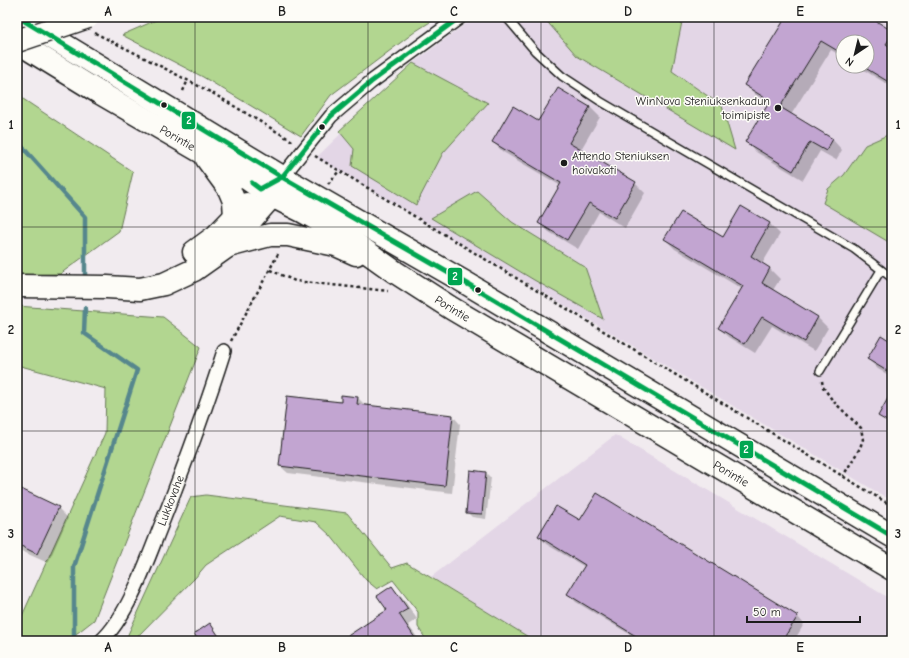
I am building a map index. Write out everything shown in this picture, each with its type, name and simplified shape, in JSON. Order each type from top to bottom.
[{"type":"highway","points":[[20,31],[91,25]]},
{"type":"highway","name":"Porintie","points":[[20,31],[100,93],[201,152],[243,176],[271,187],[316,196],[466,283],[892,536]]},
{"type":"highway","name":"Porintie","points":[[20,31],[271,187],[302,211],[336,230],[395,272],[451,308],[892,569]]},
{"type":"highway","points":[[201,152],[229,189],[234,201],[235,217]]},
{"type":"highway","points":[[107,287],[174,265],[216,236],[235,217],[271,187]]},
{"type":"highway","points":[[17,286],[140,288],[164,284],[194,270],[228,246],[271,187]]},
{"type":"highway","points":[[228,246],[270,234],[288,235],[336,245],[395,272]]},
{"type":"street","points":[[271,187],[331,116],[365,87],[460,17]]},
{"type":"street","name":"Lukkovahe","points":[[101,641],[107,636],[128,604],[150,552],[207,404],[224,351]]},
{"type":"lane","points":[[506,17],[536,51],[562,76],[600,101],[854,250],[892,278]]},
{"type":"lane","points":[[820,372],[881,270]]},
{"type":"path","points":[[91,25],[214,94],[339,172],[892,506]]},
{"type":"path","points":[[183,91],[188,80]]},
{"type":"path","points":[[316,196],[339,172]]},
{"type":"path","points":[[224,351],[288,235]]},
{"type":"path","points":[[270,270],[294,281],[387,290],[394,294]]},
{"type":"path","points":[[820,372],[823,387],[833,401],[861,428],[863,439],[860,448],[843,476]]},
{"type":"shaded area","points":[[475,17],[892,17],[892,501],[317,157],[413,63]]},
{"type":"shaded area","points":[[615,435],[892,600],[892,641],[535,641],[431,577]]},
{"type":"green space","points":[[163,17],[438,17],[416,31],[331,95],[301,136],[203,77],[122,35]]},
{"type":"green space","points":[[543,17],[683,17],[672,71],[722,106],[735,150],[577,56]]},
{"type":"green space","points":[[413,63],[488,103],[443,153],[416,205],[352,166],[354,149],[339,131]]},
{"type":"green space","points":[[17,95],[133,172],[119,231],[60,274],[17,275]]},
{"type":"green space","points":[[892,133],[892,244],[823,203],[828,189],[844,175],[865,145]]},
{"type":"green space","points":[[477,191],[512,222],[585,267],[603,319],[534,280],[431,218]]},
{"type":"green space","points":[[17,306],[163,317],[201,347],[94,620],[67,641],[17,641],[17,627],[105,433],[106,389],[17,365]]},
{"type":"green space","points":[[206,495],[347,513],[392,568],[407,563],[535,641],[427,641],[418,627],[418,612],[393,580],[377,589],[366,580],[331,536],[316,522],[280,516],[206,565],[133,641],[125,641],[191,497]]},
{"type":"building","points":[[786,17],[870,17],[892,31],[892,35],[886,44],[892,48],[892,84],[875,74],[875,34],[835,34],[835,49],[821,41],[780,107],[833,139],[826,151],[810,142],[793,171],[745,142],[770,101],[744,85]]},
{"type":"building","name":"Attendo Steniuksen hoivakoti","points":[[558,88],[590,107],[569,143],[636,182],[615,218],[589,203],[567,240],[538,223],[561,183],[492,142],[513,106],[538,121]]},
{"type":"building","points":[[741,206],[770,223],[751,256],[770,268],[762,283],[818,317],[804,342],[762,317],[745,344],[718,328],[743,286],[664,239],[681,212],[723,237]]},
{"type":"building","points":[[881,335],[892,342],[892,374],[867,359]]},
{"type":"building","points":[[892,391],[892,424],[878,416]]},
{"type":"building","points":[[341,395],[358,397],[357,404],[453,415],[445,486],[279,466],[287,396],[341,402]]},
{"type":"building","points":[[470,470],[486,472],[482,514],[466,513]]},
{"type":"building","points":[[17,487],[59,507],[37,554],[17,544]]},
{"type":"building","points":[[597,493],[798,616],[782,641],[644,641],[567,594],[585,565],[538,536],[556,506],[580,520]]},
{"type":"building","points":[[392,586],[408,609],[399,614],[417,641],[340,641],[387,610],[377,596]]},
{"type":"building","points":[[210,623],[222,641],[199,641],[194,634]]},
{"type":"waterway","points":[[17,141],[85,217],[85,276]]},
{"type":"waterway","points":[[74,641],[74,567],[137,370],[84,333],[85,308]]},
{"type":"transit line","name":"2","points":[[18,17],[282,177],[466,283],[892,536]]},
{"type":"transit line","name":"2","points":[[252,183],[260,189],[282,177],[331,116],[371,82],[460,17]]},
{"type":"place","name":"WinNova Steniuksenkadun toimipiste","points":[[778,108]]},
{"type":"place","name":"Attendo Steniuksen hoivakoti","points":[[564,163]]}]
